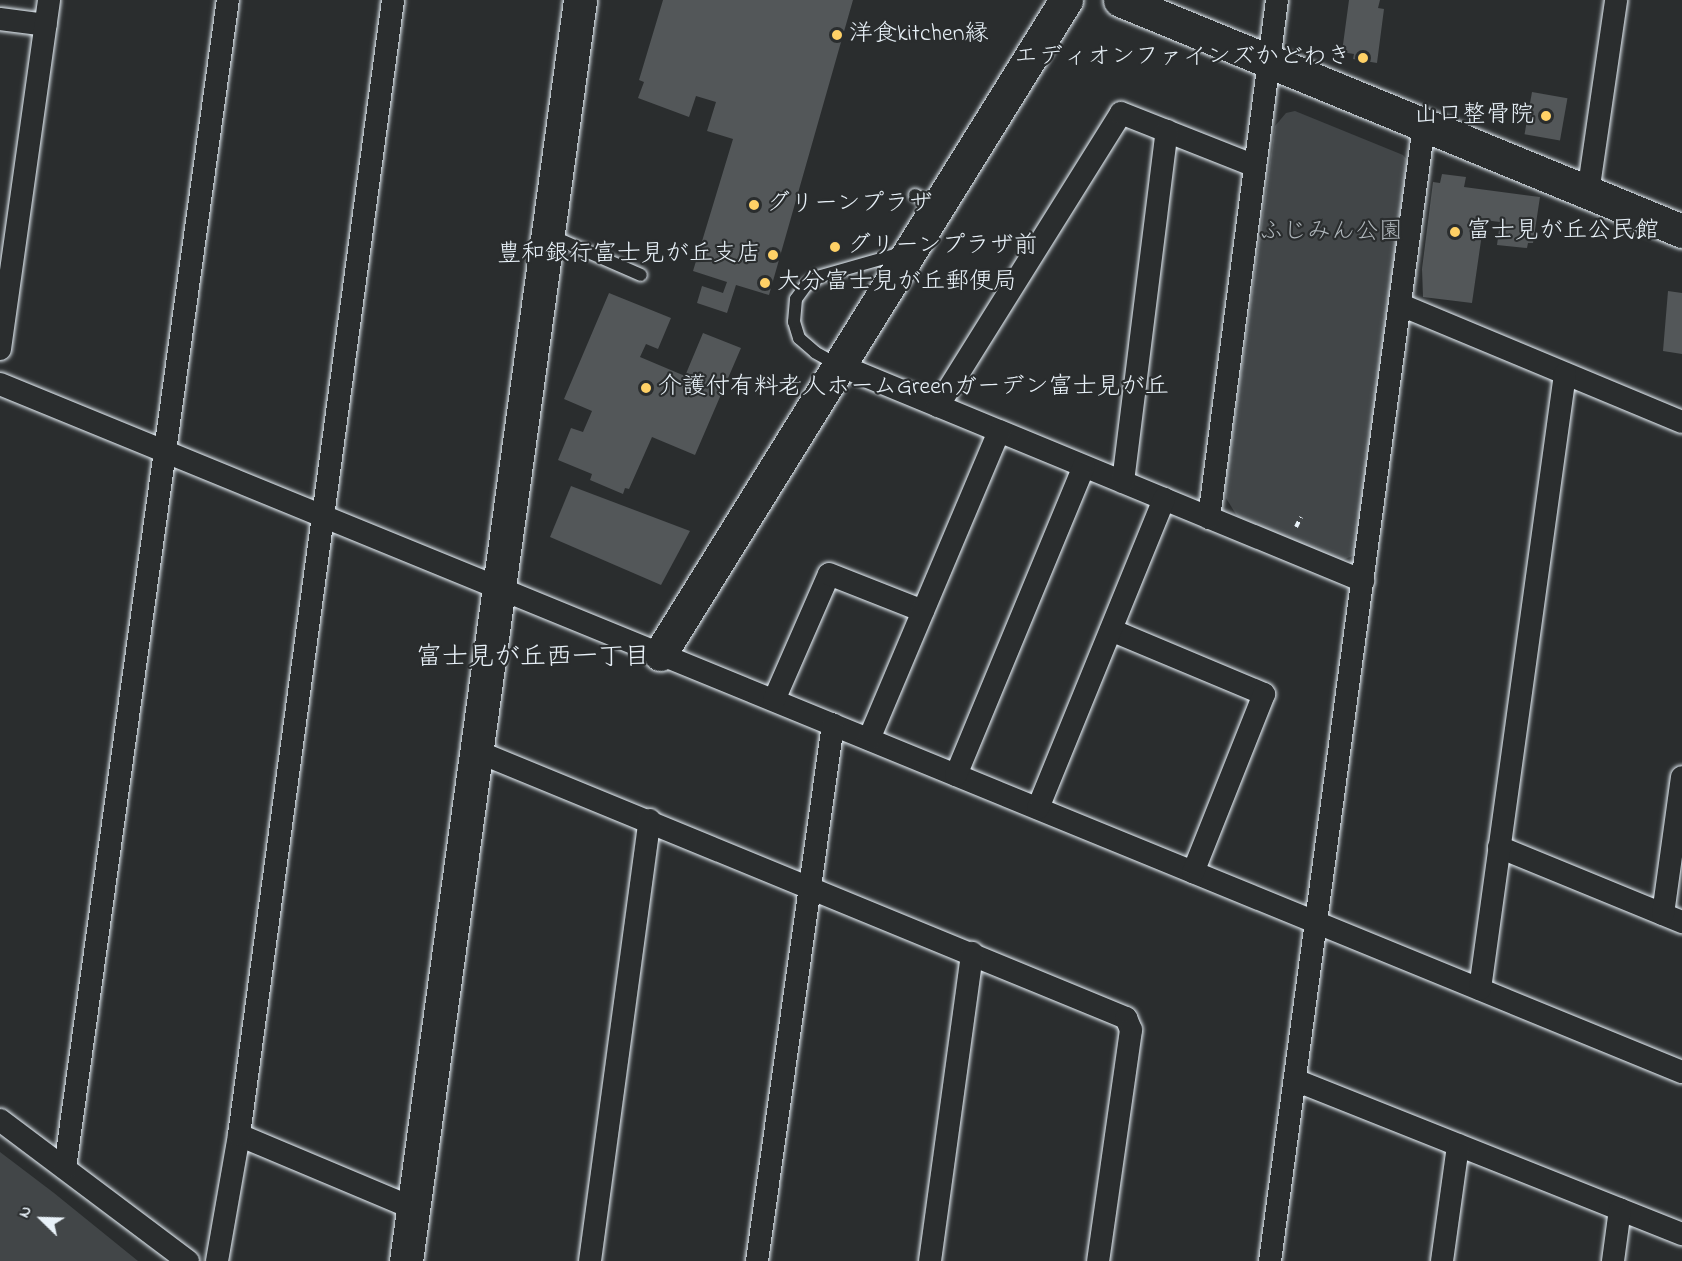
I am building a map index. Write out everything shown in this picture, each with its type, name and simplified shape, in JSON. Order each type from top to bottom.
[{"type":"street","points":[[0,349],[49,0]]},
{"type":"street","points":[[64,1168],[228,0]]},
{"type":"street","points":[[217,1261],[238,1135],[393,0]]},
{"type":"street","points":[[406,1261],[580,0]]},
{"type":"street","points":[[660,654],[910,250],[926,202],[1066,0]]},
{"type":"street","points":[[1120,0],[1682,231]]},
{"type":"street","points":[[1209,518],[1277,0]]},
{"type":"street","points":[[1588,193],[1612,1]]},
{"type":"street","points":[[0,19],[46,25]]},
{"type":"street","points":[[938,406],[1121,112],[1255,166]]},
{"type":"street","points":[[1270,1261],[1424,125]]},
{"type":"street","points":[[1123,482],[1167,131]]},
{"type":"street","points":[[1401,305],[1682,422]]},
{"type":"street","points":[[839,365],[1363,581]]},
{"type":"street","points":[[1480,989],[1564,374]]},
{"type":"street","points":[[0,384],[1682,1072]]},
{"type":"street","points":[[869,739],[999,431]]},
{"type":"street","points":[[956,775],[1084,466]]},
{"type":"street","points":[[1038,808],[1164,499]]},
{"type":"street","points":[[774,700],[829,574],[923,611]]},
{"type":"street","points":[[1111,630],[1264,694],[1193,872]]},
{"type":"street","points":[[757,1261],[833,724]]},
{"type":"street","points":[[476,751],[650,820],[1120,1014],[1131,1024],[1098,1261]]},
{"type":"street","points":[[1499,847],[1672,918],[1682,777]]},
{"type":"street","points":[[590,1261],[650,820]]},
{"type":"street","points":[[930,1261],[972,953]]},
{"type":"street","points":[[1295,1080],[1682,1234]]},
{"type":"street","points":[[0,1120],[188,1261]]},
{"type":"street","points":[[238,1135],[413,1208]]},
{"type":"street","points":[[1442,1261],[1458,1145]]},
{"type":"street","points":[[1613,1261],[1620,1209]]},
{"type":"lane","points":[[548,235],[641,275]]},
{"type":"lane","points":[[839,365],[814,352],[800,338],[794,322],[796,299],[806,285],[821,276],[910,250]]},
{"type":"green space","name":"ふじみん公園","points":[[1295,111],[1403,155],[1410,163],[1357,554],[1341,561],[1237,516],[1226,498],[1225,488],[1275,126],[1286,113]]},
{"type":"green space","points":[[0,1152],[54,1193],[138,1261],[0,1261]]},
{"type":"building","name":"グリーンプラザ","points":[[663,0],[853,0],[769,295],[736,285],[727,313],[697,303],[702,286],[723,293],[727,282],[693,271],[733,139],[707,131],[716,102],[696,96],[689,117],[638,98],[644,82],[639,80]]},
{"type":"building","points":[[1349,0],[1380,0],[1378,8],[1384,9],[1377,63],[1353,59],[1354,54],[1342,52]]},
{"type":"building","name":"山口整骨院","points":[[1532,92],[1567,98],[1560,141],[1525,134]]},
{"type":"building","name":"富士見が丘公民館","points":[[1442,174],[1466,177],[1464,187],[1540,197],[1533,243],[1528,243],[1527,248],[1497,245],[1500,222],[1484,220],[1472,303],[1423,297],[1422,269],[1433,182],[1440,183]]},
{"type":"building","points":[[1668,291],[1682,293],[1682,354],[1663,351]]},
{"type":"building","name":"介護付有料老人ホームGreenガーデン富士見が丘","points":[[609,293],[671,318],[658,349],[646,344],[640,357],[685,376],[703,333],[741,348],[695,455],[652,437],[629,489],[625,488],[623,494],[590,480],[592,474],[558,460],[571,428],[583,432],[592,411],[564,399]]},
{"type":"building","points":[[571,486],[690,531],[661,585],[550,537]]},
{"type":"place","name":"洋食kitchen縁","points":[[837,35]]},
{"type":"place","name":"エディオンファインズかどわき","points":[[1363,58]]},
{"type":"place","name":"山口整骨院","points":[[1546,116]]},
{"type":"place","name":"グリーンプラザ","points":[[754,205]]},
{"type":"place","name":"富士見が丘公民館","points":[[1455,232]]},
{"type":"place","name":"グリーンプラザ前","points":[[835,247]]},
{"type":"place","name":"豊和銀行富士見が丘支店","points":[[773,255]]},
{"type":"place","name":"大分富士見が丘郵便局","points":[[765,283]]},
{"type":"place","name":"介護付有料老人ホームGreenガーデン富士見が丘","points":[[646,388]]},
{"type":"district","name":"富士見が丘西一丁目","points":[[533,659]]}]
